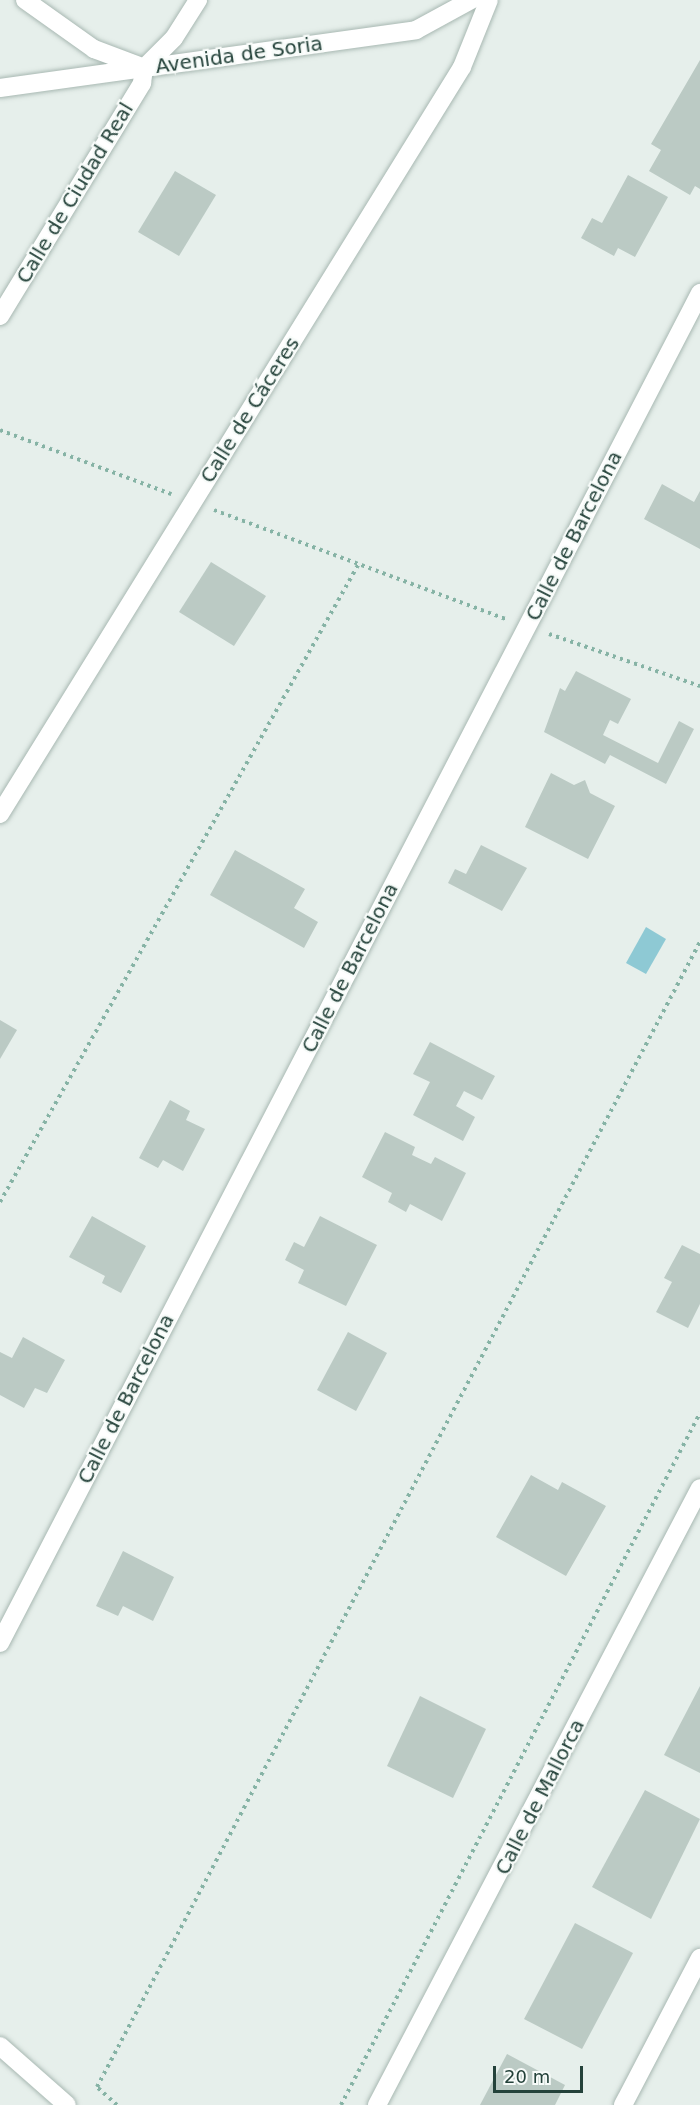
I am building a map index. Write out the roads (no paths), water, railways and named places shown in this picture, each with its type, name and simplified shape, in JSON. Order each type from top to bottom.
[{"type":"street","points":[[25,0],[93,49],[144,68],[174,38],[198,0]]},
{"type":"street","name":"Avenida de Soria","points":[[0,88],[416,30],[471,0]]},
{"type":"street","name":"Calle de Cáceres","points":[[0,814],[462,67],[489,0]]},
{"type":"street","name":"Calle de Ciudad Real","points":[[0,316],[137,92],[144,68]]},
{"type":"street","name":"Calle de Barcelona","points":[[0,1643],[700,292]]},
{"type":"street","name":"Calle de Mallorca","points":[[377,2105],[700,1488]]},
{"type":"street","points":[[623,2105],[700,1958]]},
{"type":"street","points":[[0,2046],[66,2105]]},
{"type":"water","points":[[646,927],[666,939],[646,974],[626,963]]}]
